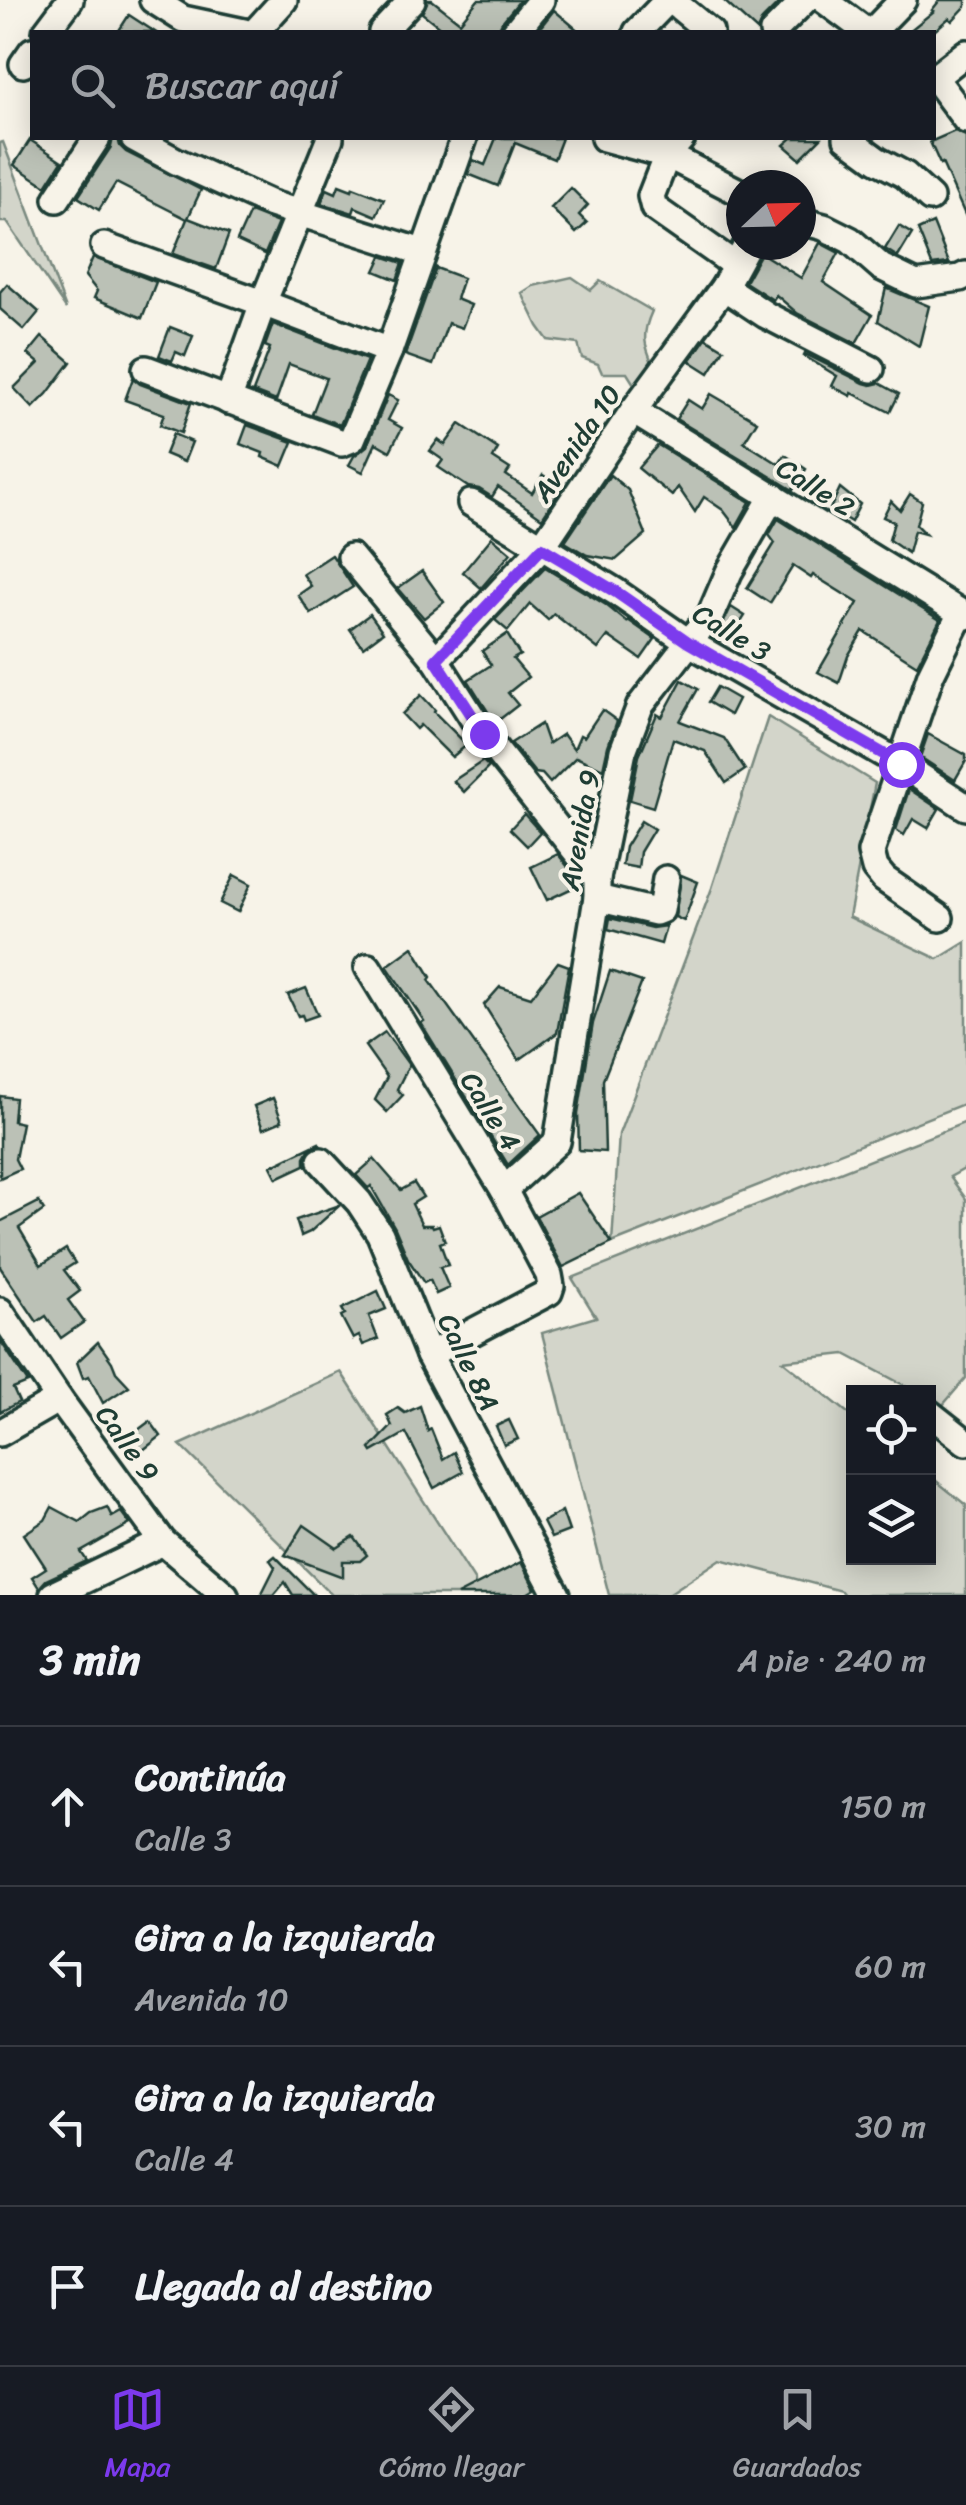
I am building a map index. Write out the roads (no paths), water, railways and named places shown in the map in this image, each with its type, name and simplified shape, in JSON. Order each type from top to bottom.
[{"type":"street","points":[[48,30],[70,0]]},
{"type":"street","points":[[258,30],[284,0]]},
{"type":"street","points":[[384,30],[412,0]]},
{"type":"street","points":[[517,30],[541,0]]},
{"type":"street","points":[[639,30],[669,0],[707,30]]},
{"type":"street","points":[[775,30],[805,0]]},
{"type":"street","points":[[824,0],[866,30]]},
{"type":"street","points":[[871,30],[903,0]]},
{"type":"street","points":[[167,12],[235,30]]},
{"type":"street","points":[[936,76],[966,53]]},
{"type":"street","points":[[936,81],[966,120]]},
{"type":"street","points":[[57,200],[96,140]]},
{"type":"street","points":[[138,140],[255,197],[422,252]]},
{"type":"street","points":[[228,400],[329,140]]},
{"type":"street","points":[[146,369],[348,442],[389,351],[463,140]]},
{"type":"street","points":[[622,140],[674,146],[726,183]]},
{"type":"street","points":[[850,140],[905,176],[930,198]]},
{"type":"street","points":[[674,146],[651,196],[654,208],[735,266],[766,315],[871,368]]},
{"type":"street","points":[[816,225],[850,240],[880,267],[916,284],[966,275]]},
{"type":"street","points":[[104,246],[389,351]]},
{"type":"street","name":"Avenida 10","points":[[436,660],[542,548],[735,266]]},
{"type":"street","name":"Calle 2","points":[[633,411],[964,614]]},
{"type":"street","name":"Avenida 9","points":[[504,1190],[556,1142],[623,751],[640,706],[710,614],[729,572],[773,496]]},
{"type":"street","name":"Calle 3","points":[[471,503],[616,592],[688,642],[901,764],[966,807]]},
{"type":"street","points":[[351,557],[436,660],[484,734],[597,888],[656,912],[663,905],[666,879]]},
{"type":"street","points":[[940,918],[884,879],[875,868],[871,852],[931,674],[964,614]]},
{"type":"street","name":"Calle 4","points":[[368,968],[504,1190],[551,1286],[549,1292],[429,1355]]},
{"type":"street","name":"Calle 8A","points":[[321,1161],[358,1202],[380,1234],[429,1355],[557,1595]]},
{"type":"street","name":"Calle 9","points":[[0,1311],[163,1542],[225,1595]]},
{"type":"street","points":[[0,1434],[59,1398]]},
{"type":"street","points":[[936,1418],[966,1442]]},
{"type":"street","points":[[54,1595],[163,1542]]}]
